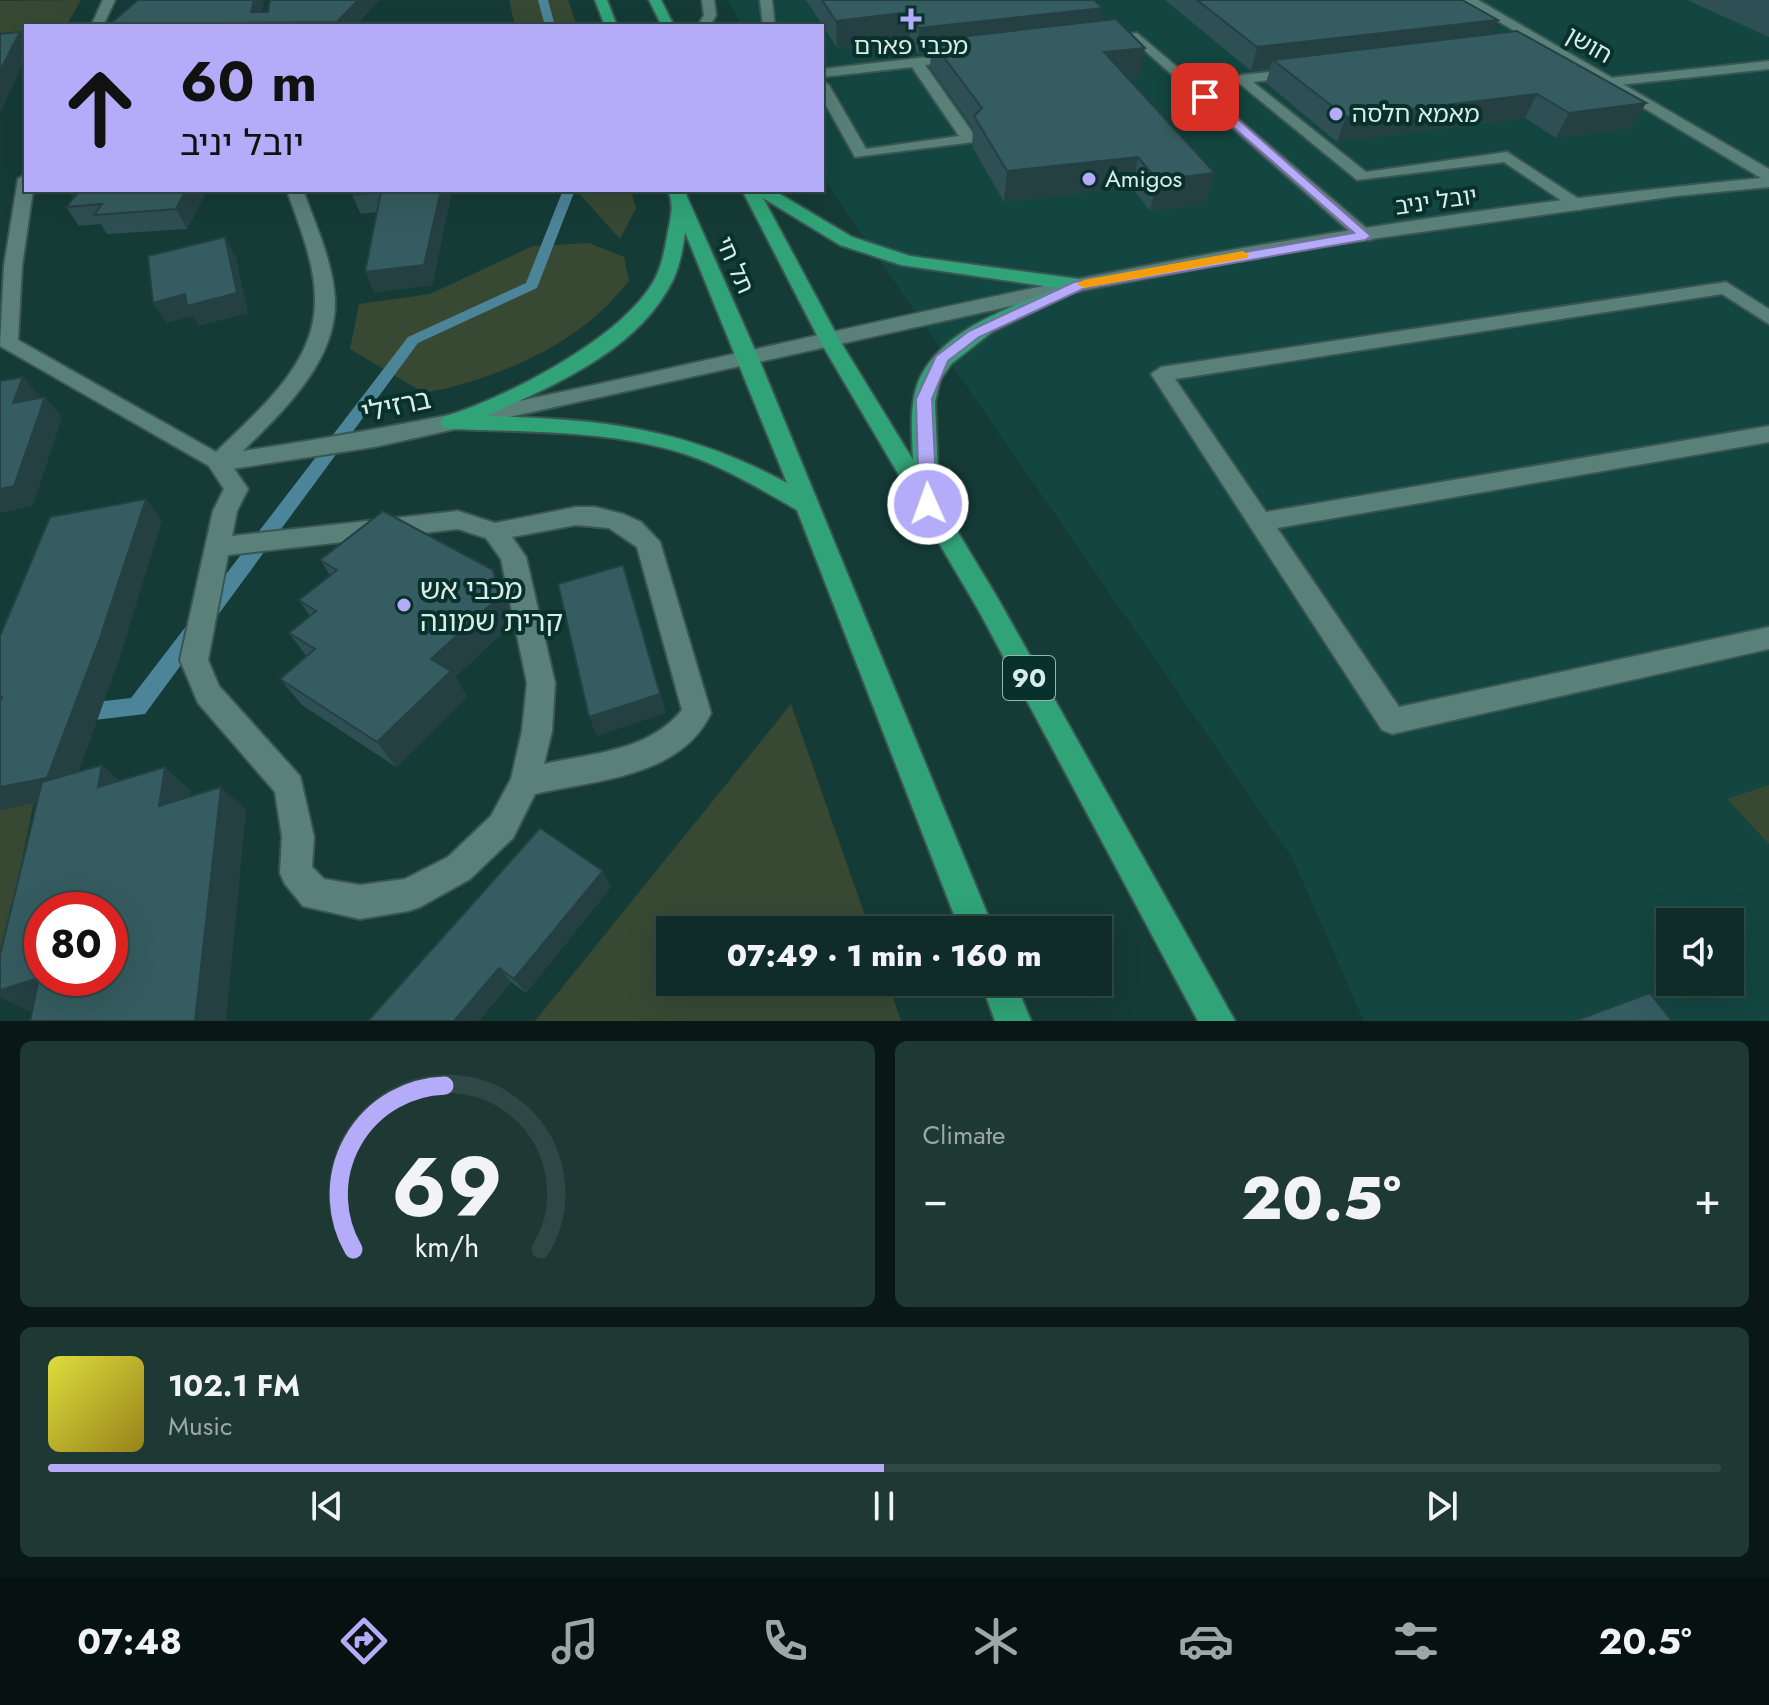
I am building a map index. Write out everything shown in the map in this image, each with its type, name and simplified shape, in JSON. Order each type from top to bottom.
[{"type":"highway","points":[[601,0],[610,24]]},
{"type":"highway","points":[[655,0],[667,24]]},
{"type":"highway","name":"תל חי","points":[[751,192],[830,341]]},
{"type":"highway","points":[[764,192],[846,241],[907,261],[1079,285]]},
{"type":"highway","points":[[451,422],[554,376],[603,345],[641,311],[663,281],[679,197]]},
{"type":"highway","name":"תל חי","points":[[679,197],[749,359],[971,916]]},
{"type":"highway","points":[[928,504],[924,399],[941,359],[974,334],[1079,285]]},
{"type":"highway","name":"90","points":[[830,341],[988,604],[1217,1021]]},
{"type":"highway","points":[[451,422],[634,433],[690,448],[743,468],[808,505]]},
{"type":"highway","points":[[1003,996],[1013,1021]]},
{"type":"street","points":[[98,24],[109,0]]},
{"type":"street","points":[[705,24],[710,15],[708,0]]},
{"type":"street","points":[[766,0],[769,24]]},
{"type":"street","name":"חושן","points":[[1469,0],[1769,176]]},
{"type":"street","points":[[1103,27],[1116,40]]},
{"type":"street","points":[[1085,43],[1137,37],[1365,236]]},
{"type":"street","points":[[835,57],[961,43]]},
{"type":"street","points":[[1511,47],[1543,43]]},
{"type":"street","points":[[824,73],[977,55]]},
{"type":"street","points":[[824,89],[861,154],[969,139],[916,62]]},
{"type":"street","points":[[1609,82],[1769,65]]},
{"type":"street","points":[[1320,70],[1241,79],[1363,177],[1507,157],[1580,205]]},
{"type":"street","name":"יובל יניב","points":[[830,341],[1079,285],[1365,236],[1676,191],[1769,182]]},
{"type":"street","points":[[24,192],[4,340],[218,463],[236,489],[225,511],[194,660],[208,694],[289,786],[298,837],[296,873],[315,894],[360,902],[408,895],[420,889],[459,868],[502,827],[525,782],[537,731],[541,683],[513,557],[495,532]]},
{"type":"street","points":[[218,463],[273,406],[314,355],[326,305],[319,262],[296,192]]},
{"type":"street","points":[[1769,318],[1726,288],[1161,374],[1392,721],[1769,638]]},
{"type":"street","name":"ברזילי","points":[[218,463],[374,439],[830,341]]},
{"type":"street","points":[[1259,522],[1769,434]]},
{"type":"street","points":[[217,547],[458,520],[495,532],[567,516],[611,517],[637,530],[648,542],[697,713],[678,737],[647,755],[525,782]]},
{"type":"shaded area","points":[[728,0],[1769,0],[1769,1021],[1364,1021],[1293,859],[834,194],[824,176],[824,24],[741,24]]},
{"type":"green space","points":[[81,0],[67,24],[24,24],[24,42],[0,45],[0,1]]},
{"type":"green space","points":[[509,0],[568,0],[576,24],[515,24]]},
{"type":"green space","points":[[578,192],[632,192],[636,208],[620,239]]},
{"type":"green space","points":[[589,243],[624,257],[629,281],[607,306],[581,328],[516,365],[469,382],[424,393],[350,349],[359,304],[430,294],[533,246]]},
{"type":"green space","points":[[791,704],[865,916],[656,916],[656,996],[893,996],[901,1021],[535,1021]]},
{"type":"green space","points":[[1769,785],[1769,844],[1727,799]]},
{"type":"green space","points":[[34,801],[0,966],[0,804]]},
{"type":"building","points":[[138,0],[254,0],[251,12],[268,12],[270,0],[358,0],[337,22],[110,24]]},
{"type":"building","points":[[822,0],[1094,0],[1103,8],[919,28],[910,12],[836,21]]},
{"type":"building","points":[[1197,0],[1462,0],[1498,20],[1257,47]]},
{"type":"building","points":[[1116,19],[1145,48],[1104,52],[1215,173],[1157,180],[1138,157],[1007,171],[974,116],[982,108],[931,40]]},
{"type":"building","points":[[1517,31],[1646,103],[1569,113],[1537,94],[1346,117],[1273,60]]},
{"type":"building","points":[[20,32],[0,71],[0,34]]},
{"type":"building","points":[[78,192],[185,192],[176,209],[94,215],[102,204],[66,207]]},
{"type":"building","points":[[353,192],[381,192],[352,195]]},
{"type":"building","points":[[381,192],[441,192],[424,265],[365,272]]},
{"type":"building","points":[[225,237],[237,293],[187,306],[185,294],[153,303],[148,256]]},
{"type":"building","points":[[23,377],[13,403],[45,397],[14,486],[0,489],[0,381]]},
{"type":"building","points":[[146,499],[100,638],[47,778],[0,787],[0,636],[50,517]]},
{"type":"building","points":[[383,511],[493,570],[499,597],[431,659],[451,671],[377,742],[280,679],[315,649],[289,633],[316,611],[299,600],[337,570],[320,560]]},
{"type":"building","points":[[623,565],[660,694],[589,717],[558,584]]},
{"type":"building","points":[[102,765],[98,787],[165,767],[159,806],[221,787],[195,1021],[30,1021],[35,996],[128,996],[128,892],[24,892],[24,983],[0,990],[0,955],[42,782]]},
{"type":"building","points":[[540,828],[603,871],[514,979],[499,968],[454,1021],[368,1021]]},
{"type":"building","points":[[1650,993],[1672,1021],[1574,1021]]},
{"type":"waterway","points":[[543,0],[549,24]]},
{"type":"waterway","points":[[78,713],[137,707],[413,340],[532,285],[568,192]]},
{"type":"slow traffic","points":[[1084,284],[1243,255]]},
{"type":"place","name":"מכבי פארם","points":[[911,19]]},
{"type":"place","name":"מאמא חלסה","points":[[1336,114]]},
{"type":"place","name":"Amigos","points":[[1089,179]]},
{"type":"place","name":"מכבי אש קרית שמונה","points":[[404,605]]},
{"type":"route","points":[[928,504],[924,399],[941,359],[974,334],[1079,285],[1307,243],[1365,236],[1205,97]]}]
